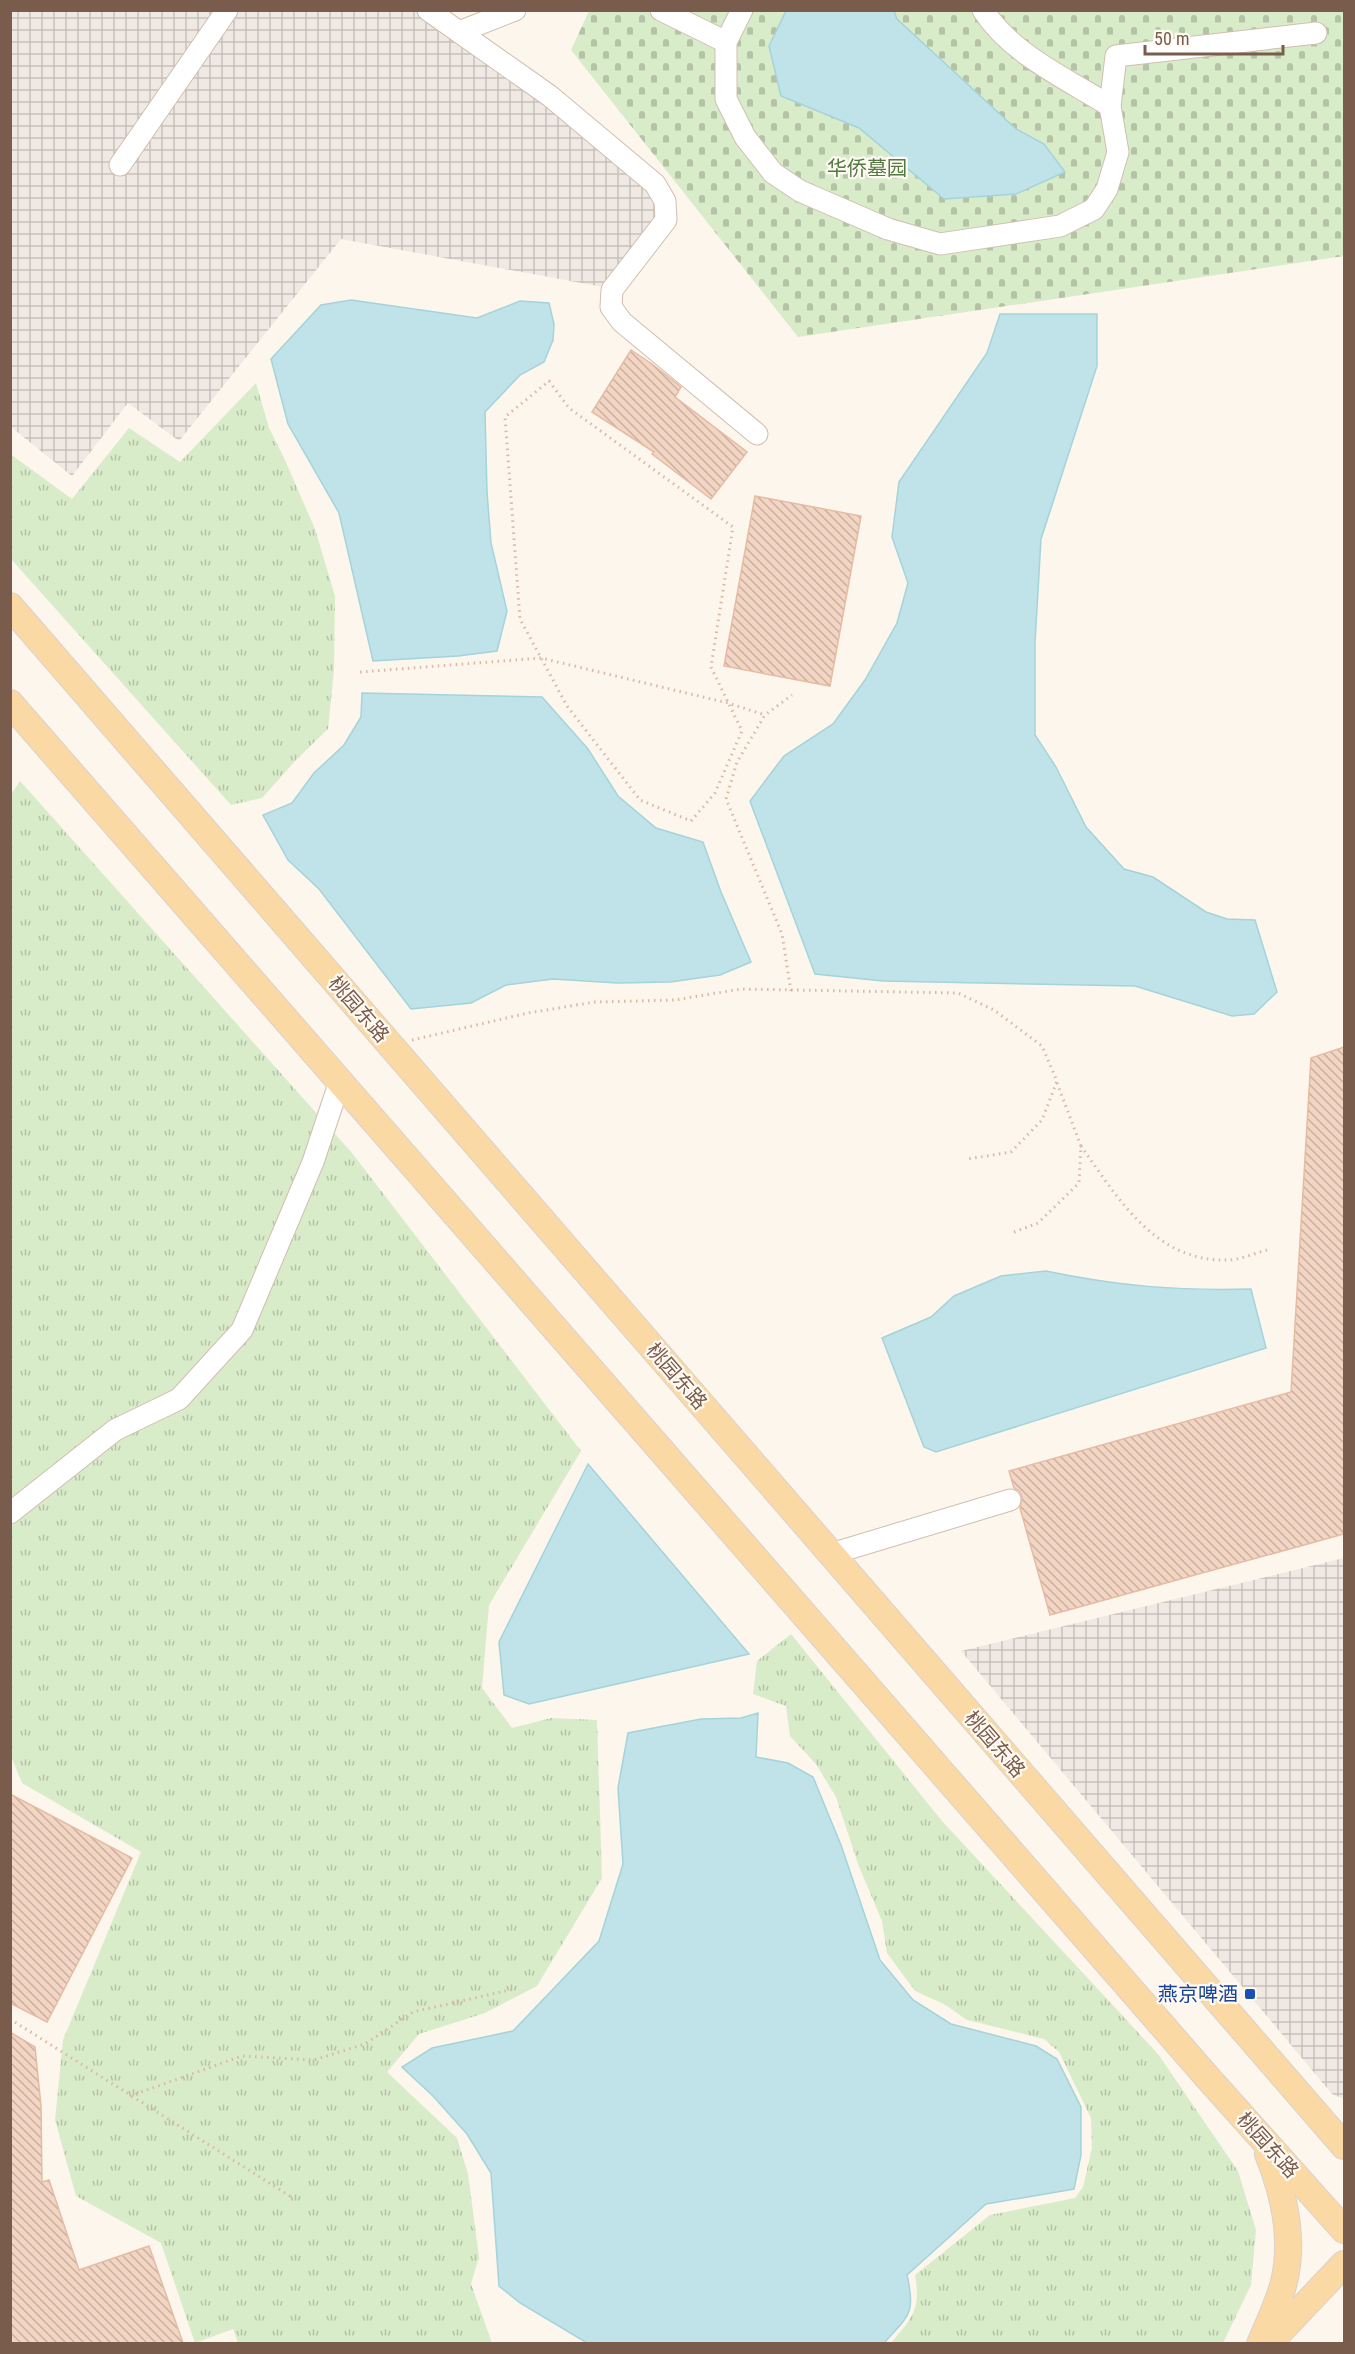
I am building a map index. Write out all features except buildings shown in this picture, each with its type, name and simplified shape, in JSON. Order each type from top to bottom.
[{"type":"main road","name":"桃园东路","points":[[10,606],[1344,2146]]},
{"type":"main road","name":"桃园东路","points":[[10,703],[1344,2230]]},
{"type":"main road","points":[[1306,2102],[1344,2124]]},
{"type":"main road","points":[[1260,2343],[1283,2286],[1289,2236],[1281,2186],[1261,2137]]},
{"type":"main road","points":[[1268,2343],[1344,2264]]},
{"type":"street","points":[[120,165],[228,10]]},
{"type":"street","points":[[428,10],[550,96],[655,184],[665,201],[666,220],[612,290],[611,307],[622,322],[757,434]]},
{"type":"street","points":[[459,32],[515,10]]},
{"type":"street","points":[[661,10],[726,42]]},
{"type":"street","points":[[742,10],[726,42],[726,99],[745,137],[773,173],[800,191],[888,229],[940,244],[1060,226],[1094,209],[1107,189],[1118,152],[1110,106],[1116,56],[1316,33]]},
{"type":"street","points":[[983,10],[988,19],[1023,52],[1110,106]]},
{"type":"street","points":[[10,1513],[115,1430],[179,1399],[242,1330],[313,1162],[340,1081]]},
{"type":"street","points":[[831,1554],[1010,1500]]},
{"type":"path","points":[[549,381],[569,408],[733,527],[711,667],[742,731],[715,793],[691,821],[640,800],[567,706],[541,658],[520,619],[504,417],[549,381]]},
{"type":"path","points":[[360,672],[541,658],[728,703],[765,715]]},
{"type":"path","points":[[790,991],[782,934],[726,800],[737,762],[765,715],[792,695]]},
{"type":"path","points":[[390,1045],[528,1013],[595,1002],[675,999],[741,989],[958,993],[994,1010],[1042,1046],[1081,1146],[1117,1196],[1154,1237],[1186,1255],[1218,1259],[1228,1260],[1268,1250]]},
{"type":"path","points":[[968,1159],[1011,1152],[1042,1120],[1057,1081]]},
{"type":"path","points":[[1014,1232],[1038,1223],[1079,1183],[1081,1146]]},
{"type":"path","points":[[130,2096],[242,2056],[314,2060],[365,2044],[413,2012],[514,1989]]},
{"type":"path","points":[[10,2019],[293,2198]]},
{"type":"shaded area","points":[[10,11],[415,11],[545,101],[656,196],[659,216],[603,287],[341,239],[179,441],[128,403],[72,476],[11,427]]},
{"type":"shaded area","points":[[1344,1558],[1344,2099],[1332,2094],[961,1651]]},
{"type":"green space","name":"华侨墓园","points":[[589,11],[1344,11],[1344,256],[798,337],[571,50]]},
{"type":"green space","points":[[256,383],[269,428],[315,529],[335,596],[334,670],[328,729],[262,798],[231,805],[11,559],[11,458],[13,456],[72,499],[129,428],[180,462]]},
{"type":"green space","points":[[20,781],[352,1153],[581,1451],[489,1605],[482,1688],[512,1728],[551,1718],[597,1720],[602,1878],[537,1986],[485,2013],[419,2034],[387,2072],[457,2138],[468,2174],[479,2257],[471,2284],[492,2343],[238,2343],[233,2329],[195,2343],[161,2243],[76,2196],[55,2120],[63,2040],[141,1852],[22,1783],[11,1756],[10,796]]},
{"type":"green space","points":[[791,1634],[942,1821],[1158,2054],[1238,2171],[1256,2230],[1251,2285],[1223,2343],[891,2343],[909,2320],[916,2305],[915,2275],[990,2215],[1075,2198],[1083,2187],[1092,2148],[1091,2118],[1059,2052],[1044,2039],[967,2020],[944,2004],[915,1991],[887,1953],[882,1921],[858,1864],[836,1797],[816,1764],[790,1736],[786,1706],[753,1694],[757,1661]]},
{"type":"water","points":[[786,11],[894,11],[897,19],[1016,129],[1044,144],[1065,172],[1016,194],[944,199],[859,128],[781,96],[769,46]]},
{"type":"water","points":[[351,300],[477,318],[520,301],[549,303],[554,324],[553,340],[544,362],[520,375],[485,412],[491,543],[507,611],[497,651],[458,656],[373,661],[339,513],[288,424],[271,359],[321,305]]},
{"type":"water","points":[[1000,314],[1097,314],[1097,366],[1041,539],[1035,642],[1035,735],[1056,767],[1086,827],[1124,869],[1153,877],[1206,912],[1227,919],[1255,920],[1277,992],[1254,1014],[1232,1016],[1135,986],[883,981],[815,974],[750,801],[784,756],[833,724],[865,680],[897,623],[908,583],[892,537],[899,482],[987,353]]},
{"type":"water","points":[[362,693],[542,697],[588,749],[618,796],[656,828],[703,842],[721,892],[751,962],[720,975],[670,982],[617,983],[553,979],[506,985],[471,1003],[411,1009],[319,889],[288,860],[263,815],[292,803],[314,773],[344,745],[361,717]]},
{"type":"water","points":[[1046,1271],[1148,1286],[1251,1289],[1266,1348],[936,1452],[924,1447],[882,1338],[931,1317],[954,1296],[1001,1276]]},
{"type":"water","points":[[588,1464],[749,1654],[529,1704],[504,1695],[499,1642]]},
{"type":"water","points":[[758,1713],[756,1757],[788,1763],[813,1777],[841,1845],[880,1960],[913,2000],[951,2024],[1036,2046],[1057,2059],[1081,2107],[1081,2155],[1074,2189],[986,2204],[907,2275],[911,2298],[908,2313],[884,2343],[587,2343],[520,2303],[499,2286],[491,2173],[467,2134],[433,2096],[402,2067],[432,2048],[513,2031],[599,1941],[623,1864],[618,1788],[628,1733],[701,1719],[741,1718]]},
{"type":"place","name":"燕京啤酒","points":[[1250,1994]]}]
